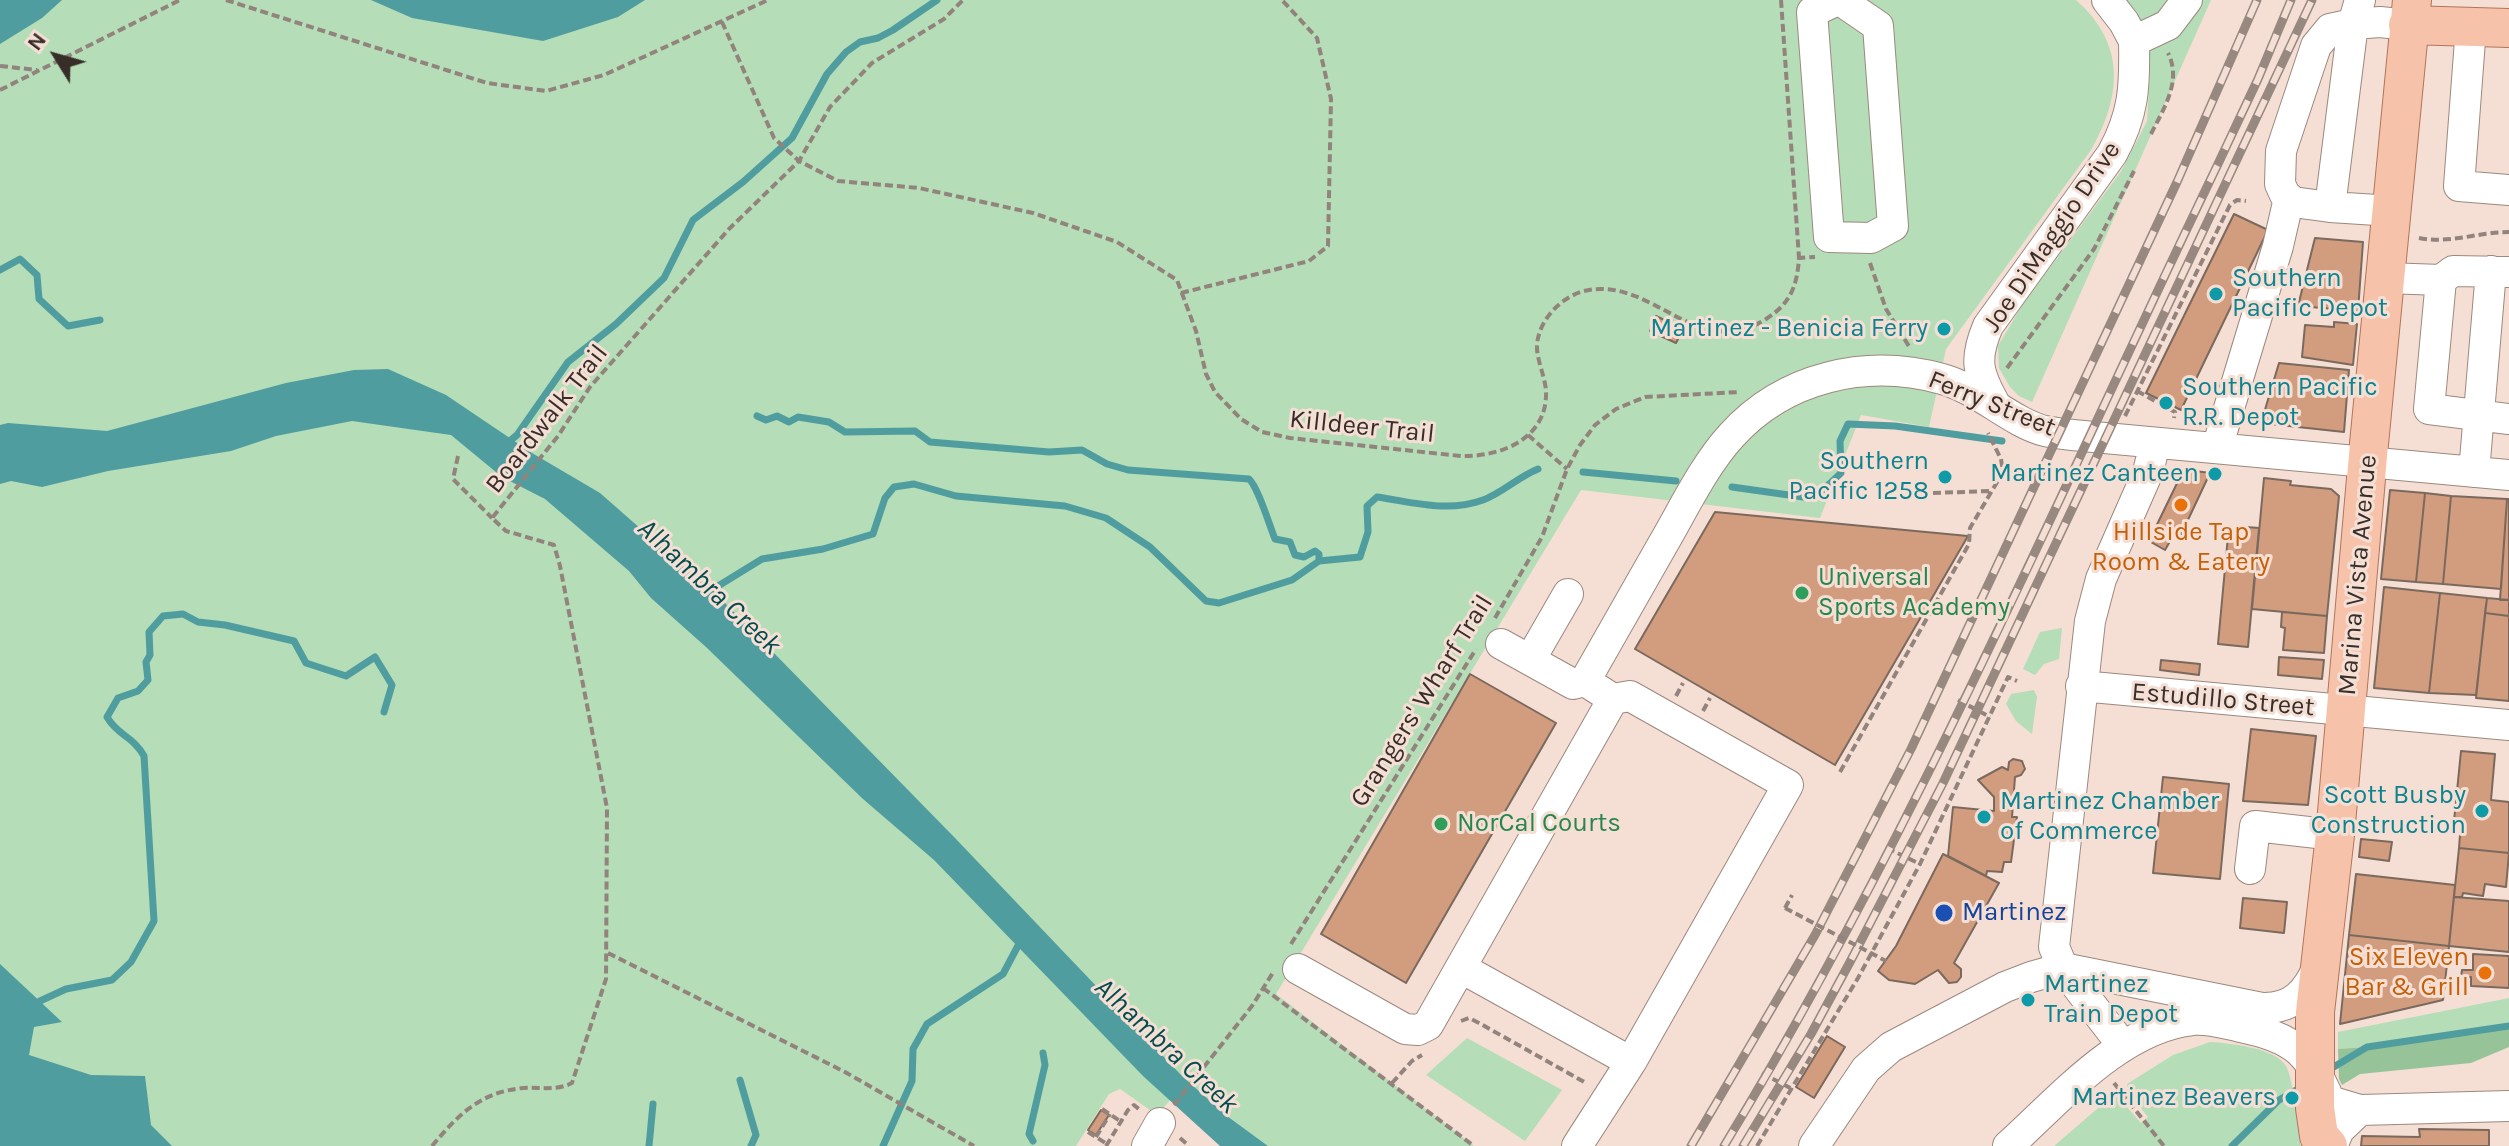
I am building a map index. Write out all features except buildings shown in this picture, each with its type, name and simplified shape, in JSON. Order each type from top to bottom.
[{"type":"main road","points":[[2410,12],[2471,27],[2509,28]]},
{"type":"main road","name":"Marina Vista Avenue","points":[[2330,1146],[2319,1136],[2315,1074],[2320,963],[2335,835],[2386,278],[2404,224],[2410,12]]},
{"type":"street","points":[[1839,0],[1878,26],[1893,226],[1871,238],[1829,237],[1812,12],[1839,0]]},
{"type":"street","points":[[2107,0],[2134,41],[2168,25],[2187,0]]},
{"type":"street","points":[[2356,12],[2380,22],[2410,12]]},
{"type":"street","points":[[2356,12],[2330,29],[2316,46],[2281,151],[2280,184],[2293,202],[2404,224]]},
{"type":"street","points":[[2330,207],[2356,12]]},
{"type":"street","points":[[2471,27],[2459,186],[2509,190]]},
{"type":"street","name":"Joe DiMaggio Drive","points":[[1990,416],[1980,374],[1981,343],[2001,306],[2122,136],[2134,98],[2134,41]]},
{"type":"street","points":[[2217,448],[2278,246],[2289,198]]},
{"type":"street","points":[[2386,278],[2441,280],[2453,271],[2493,263],[2494,417],[2474,472]]},
{"type":"street","points":[[2441,280],[2429,409],[2494,417]]},
{"type":"street","name":"Ferry Street","points":[[1585,681],[1713,459],[1730,437],[1762,408],[1791,390],[1852,371],[1878,370],[1942,379],[1990,416],[2044,431],[2164,435],[2217,448],[2509,475]]},
{"type":"street","points":[[2123,1046],[2063,968],[2054,947],[2090,621],[2101,579],[2164,435]]},
{"type":"street","points":[[1530,660],[1568,594]]},
{"type":"street","points":[[1492,635],[1573,684],[1585,681],[1613,699],[1630,696],[1788,785],[1631,1062],[1577,1146]]},
{"type":"street","name":"Estudillo Street","points":[[2081,686],[2509,725]]},
{"type":"street","points":[[1287,962],[1405,1029],[1418,1030],[1428,1025],[1463,969],[1613,699]]},
{"type":"street","points":[[2250,869],[2255,826],[2335,835]]},
{"type":"street","points":[[1814,1146],[1866,1069],[1891,1047],[2005,987],[2063,968],[2262,1008],[2276,1008],[2291,1004],[2303,994],[2320,963]]},
{"type":"street","points":[[1463,969],[1631,1062]]},
{"type":"street","points":[[2123,1046],[2137,1019],[2201,994]]},
{"type":"street","points":[[2008,1146],[2123,1046],[2177,1023],[2196,1019],[2284,1039],[2315,1074],[2360,1110],[2509,1106]]},
{"type":"street","points":[[2330,1146],[2339,1130],[2360,1110]]},
{"type":"path","points":[[0,90],[180,0]]},
{"type":"path","points":[[226,0],[487,83],[538,91],[604,75],[768,0]]},
{"type":"path","name":"Boardwalk Trail","points":[[432,1146],[459,1114],[488,1096],[522,1088],[562,1088],[572,1083],[606,979],[607,808],[560,566],[554,545],[506,531],[492,518],[558,436],[590,387],[729,229],[799,161],[830,107],[872,63],[944,19],[963,0]]},
{"type":"path","points":[[1181,293],[1309,261],[1328,246],[1331,99],[1317,38],[1282,0]]},
{"type":"path","points":[[1567,469],[1528,435],[1542,417],[1545,403],[1546,388],[1537,349],[1540,331],[1547,317],[1571,296],[1586,290],[1620,290],[1701,328],[1732,332],[1757,325],[1785,304],[1797,282],[1799,258],[1781,0]]},
{"type":"path","name":"Killdeer Trail","points":[[722,22],[774,138],[799,161],[838,181],[919,188],[1033,213],[1117,242],[1177,280],[1196,331],[1206,374],[1215,392],[1241,419],[1262,432],[1290,438],[1481,457],[1499,453],[1528,435]]},
{"type":"path","points":[[2147,143],[2166,103],[2174,76],[2166,48]]},
{"type":"path","points":[[0,66],[38,70]]},
{"type":"path","points":[[2003,373],[2083,266],[2135,169]]},
{"type":"path","points":[[2120,420],[2230,205],[2237,200],[2246,201]]},
{"type":"path","points":[[2404,224],[2460,240],[2509,232]]},
{"type":"path","points":[[2480,235],[2493,263]]},
{"type":"path","points":[[1867,255],[1886,309],[1915,355]]},
{"type":"path","points":[[1799,258],[1826,257]]},
{"type":"path","points":[[2137,391],[2175,412],[2164,435]]},
{"type":"path","name":"Grangers' Wharf Trail","points":[[1159,1126],[1263,988],[1287,962],[1492,635],[1542,537],[1567,469],[1595,425],[1629,402],[1645,397],[1747,392]]},
{"type":"path","points":[[1840,772],[1969,544],[1970,528],[2003,472],[1990,416]]},
{"type":"path","points":[[458,456],[453,479],[492,518]]},
{"type":"path","points":[[1933,493],[1992,491]]},
{"type":"path","points":[[1757,1146],[1858,978],[1920,864],[2008,677],[2017,681]]},
{"type":"path","points":[[1958,700],[1990,717]]},
{"type":"path","points":[[1887,848],[1920,864]]},
{"type":"path","points":[[1792,895],[1785,908],[1886,961]]},
{"type":"path","points":[[608,953],[845,1072],[974,1146]]},
{"type":"path","points":[[1263,988],[1474,1146]]},
{"type":"path","points":[[1458,1022],[1469,1018],[1585,1084],[1591,1074]]},
{"type":"path","points":[[1392,1083],[1412,1061],[1425,1054]]},
{"type":"path","points":[[1762,1073],[1792,1089]]},
{"type":"path","points":[[2114,1083],[2164,1146]]},
{"type":"path","points":[[1102,1109],[1120,1121]]},
{"type":"path","points":[[1096,1137],[1110,1114]]},
{"type":"path","points":[[1088,1132],[1107,1144]]},
{"type":"green space","points":[[0,0],[2076,0],[2104,34],[2114,71],[2109,110],[2091,150],[1946,349],[1929,427],[1861,415],[1820,518],[1581,490],[1276,994],[1474,1146],[1268,1146],[1187,1081],[1157,1115],[1120,1089],[1109,1094],[1076,1146],[0,1146]]},
{"type":"green space","points":[[2124,0],[2211,0],[2032,402],[2010,387],[1999,368],[1998,346],[2021,307],[2122,170],[2147,121],[2150,71],[2133,12]]},
{"type":"green space","points":[[2062,628],[2059,659],[2044,664],[2035,675],[2023,669],[2040,632]]},
{"type":"green space","points":[[2034,690],[2037,697],[2032,734],[2016,721],[2006,704],[2011,694]]},
{"type":"green space","points":[[2509,998],[2509,1026],[2338,1049],[2338,1032]]},
{"type":"green space","points":[[2509,1026],[2509,1047],[2471,1063],[2360,1074],[2342,1085],[2339,1079],[2338,1049]]},
{"type":"green space","points":[[1467,1038],[1562,1090],[1525,1141],[1426,1075]]},
{"type":"green space","points":[[2210,1042],[2263,1051],[2281,1060],[2291,1082],[2301,1146],[2054,1146],[2112,1096],[2119,1098],[2141,1123],[2148,1117],[2128,1092],[2127,1084],[2173,1055]]},
{"type":"water","points":[[0,0],[62,0],[42,18],[0,44]]},
{"type":"water","points":[[371,0],[645,0],[618,17],[543,41],[412,18]]},
{"type":"water","points":[[388,369],[446,395],[532,453],[600,493],[724,602],[1182,1076],[1227,1116],[1268,1146],[1220,1146],[1143,1076],[934,860],[863,799],[651,598],[629,571],[545,499],[502,477],[451,435],[352,421],[276,436],[231,451],[108,471],[42,487],[11,481],[0,484],[0,425],[8,423],[107,431],[286,383],[354,370]]},
{"type":"water","points":[[0,964],[62,1022],[34,1027],[29,1055],[91,1075],[145,1076],[151,1125],[172,1146],[0,1146]]},
{"type":"waterway","points":[[505,445],[517,435],[568,362],[616,324],[664,278],[693,220],[743,182],[792,138],[827,74],[846,52],[860,42],[893,30],[937,0]]},
{"type":"waterway","points":[[0,270],[20,259],[37,275],[39,299],[68,326],[100,320]]},
{"type":"waterway","points":[[757,416],[766,420],[777,416],[789,422],[798,417],[829,422],[845,432],[915,431],[930,442],[1049,452],[1082,450],[1107,464],[1128,470],[1249,479],[1260,498],[1275,539],[1290,542],[1295,555],[1304,557],[1315,551],[1319,554],[1319,561]]},
{"type":"waterway","points":[[1732,487],[1803,497],[1823,490],[1841,473],[1840,441],[1848,424],[1895,426],[2002,441]]},
{"type":"waterway","points":[[705,597],[762,559],[823,549],[873,534],[885,498],[894,487],[914,484],[956,496],[1065,506],[1106,518],[1150,547],[1206,601],[1219,603],[1292,580],[1319,561],[1360,557],[1368,532],[1367,506],[1377,497],[1430,505],[1470,504],[1490,497],[1538,469]]},
{"type":"waterway","points":[[1583,472],[1676,481]]},
{"type":"waterway","points":[[40,1001],[66,989],[112,980],[131,962],[154,921],[144,756],[107,717],[118,698],[138,691],[148,680],[149,632],[163,616],[183,614],[198,622],[294,641],[306,663],[346,676],[375,657],[392,685],[384,712]]},
{"type":"waterway","points":[[883,1146],[912,1081],[913,1049],[927,1024],[1003,974],[1021,940]]},
{"type":"waterway","name":"Alhambra Creek","points":[[2327,1071],[2367,1047],[2509,1026]]},
{"type":"waterway","points":[[1033,1141],[1029,1134],[1045,1065],[1043,1053]]},
{"type":"waterway","points":[[740,1080],[756,1135],[751,1146]]},
{"type":"waterway","name":"Alhambra Creek","points":[[2232,1146],[2279,1100],[2303,1086]]},
{"type":"waterway","points":[[649,1146],[653,1104]]},
{"type":"railway","points":[[1691,1146],[1815,935],[1911,749],[2177,182],[2257,0]]},
{"type":"railway","points":[[1724,1146],[1794,1027],[1922,785],[2258,79],[2291,0]]},
{"type":"railway","points":[[1743,1146],[1811,1034],[1943,783],[2312,0]]},
{"type":"place","name":"Southern Pacific Depot","points":[[2216,294]]},
{"type":"place","name":"Martinez - Benicia Ferry","points":[[1944,329]]},
{"type":"place","name":"Southern Pacific R.R. Depot","points":[[2166,403]]},
{"type":"place","name":"Martinez Canteen","points":[[2215,474]]},
{"type":"place","name":"Southern Pacific 1258","points":[[1945,477]]},
{"type":"place","name":"Hillside Tap Room & Eatery","points":[[2181,505]]},
{"type":"place","name":"Universal Sports Academy","points":[[1802,593]]},
{"type":"place","name":"Scott Busby Construction","points":[[2482,811]]},
{"type":"place","name":"Martinez Chamber of Commerce","points":[[1984,817]]},
{"type":"place","name":"NorCal Courts","points":[[1441,824]]},
{"type":"place","name":"Martinez","points":[[1944,913]]},
{"type":"place","name":"Six Eleven Bar & Grill","points":[[2485,973]]},
{"type":"place","name":"Martinez Train Depot","points":[[2028,1000]]},
{"type":"place","name":"Martinez Beavers","points":[[2292,1098]]}]
